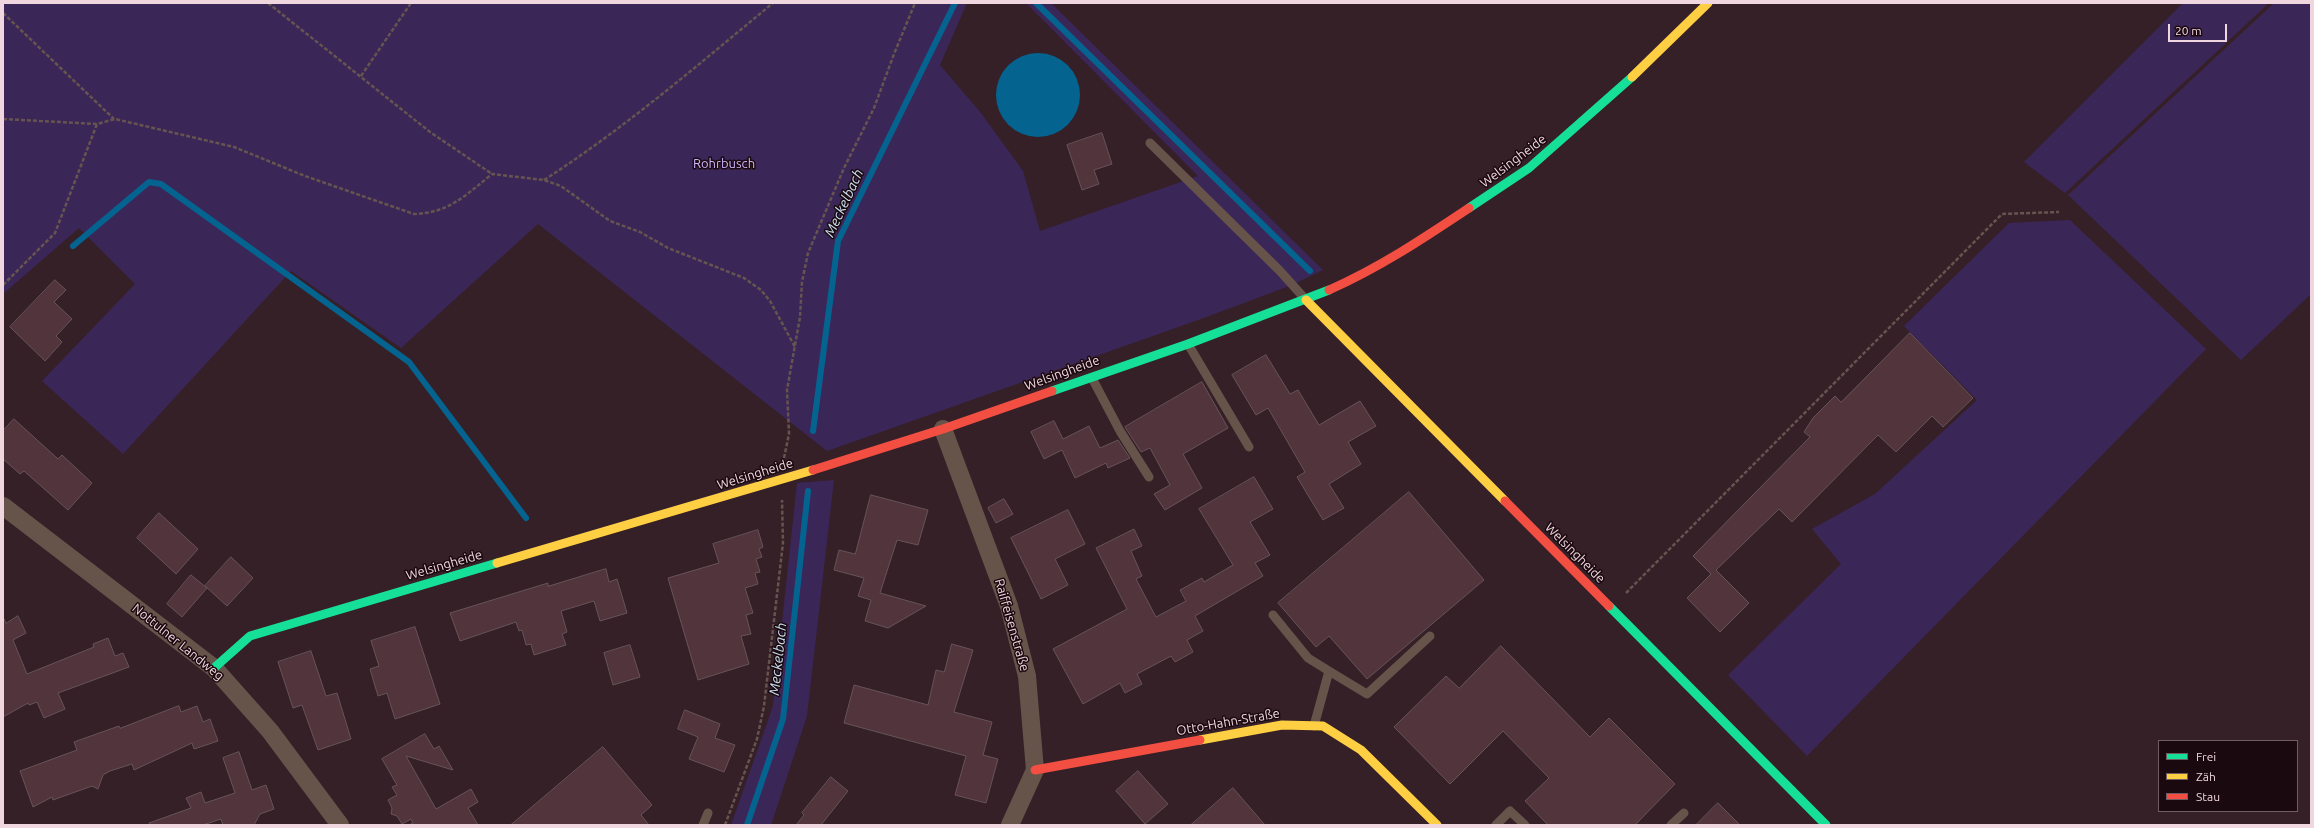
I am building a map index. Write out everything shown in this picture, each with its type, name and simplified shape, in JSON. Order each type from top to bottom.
[{"type":"street","name":"Welsingheide","points":[[214,668],[250,636],[780,480],[942,429],[1091,376],[1188,344],[1306,300],[1362,275],[1415,244],[1529,168],[1608,100],[1708,3]]},
{"type":"street","name":"Welsingheide","points":[[1306,300],[1826,825]]},
{"type":"street","name":"Raiffeisenstraße","points":[[942,429],[1009,606],[1027,676],[1035,770],[1010,825]]},
{"type":"street","name":"Nottulner Landweg","points":[[3,506],[214,668],[270,732],[340,825]]},
{"type":"street","name":"Otto-Hahn-Straße","points":[[1035,770],[1282,725],[1323,726],[1361,750],[1437,825]]},
{"type":"lane","name":"Welsingheide","points":[[1150,143],[1280,271],[1306,300]]},
{"type":"lane","points":[[1188,344],[1249,447]]},
{"type":"lane","points":[[1091,376],[1120,431],[1149,477]]},
{"type":"lane","points":[[1273,615],[1308,658],[1367,694],[1430,636]]},
{"type":"lane","points":[[1314,726],[1329,671]]},
{"type":"lane","points":[[1496,825],[1510,811],[1525,825]]},
{"type":"lane","points":[[703,825],[708,813]]},
{"type":"lane","points":[[1671,825],[1684,813]]},
{"type":"path","points":[[268,3],[430,132],[492,174],[544,180],[561,186],[610,221],[640,232],[668,248],[744,278],[761,290],[770,301],[795,347]]},
{"type":"path","points":[[361,76],[411,3]]},
{"type":"path","points":[[544,180],[591,148],[697,66],[773,3]]},
{"type":"path","points":[[725,825],[757,739],[764,706],[783,543],[783,508],[780,480],[789,434],[787,390],[795,347],[802,282],[808,253],[844,168],[874,108],[915,3]]},
{"type":"path","points":[[3,13],[115,119]]},
{"type":"path","points":[[3,119],[97,124],[115,119],[234,147],[305,176],[414,214],[428,214],[454,205],[492,174]]},
{"type":"path","points":[[3,285],[55,233],[97,124]]},
{"type":"path","points":[[1611,608],[2002,214],[2059,212]]},
{"type":"green space","name":"Rohrbusch","points":[[3,3],[967,3],[940,65],[981,113],[1023,171],[1040,231],[1198,176],[1026,3],[1051,3],[1323,270],[1292,285],[1201,319],[827,451],[538,224],[401,348],[291,271],[123,454],[42,381],[135,284],[79,228],[3,294]]},
{"type":"green space","points":[[2183,3],[2269,3],[2065,193],[2024,162]]},
{"type":"green space","points":[[2274,3],[2311,3],[2311,294],[2241,360],[2068,195]]},
{"type":"green space","points":[[2070,220],[2206,349],[1807,756],[1728,675],[1841,564],[1812,529],[1875,494],[1977,400],[1904,326],[2009,223]]},
{"type":"green space","points":[[834,480],[807,716],[771,825],[731,825],[773,706],[797,483]]},
{"type":"water","points":[[1038,53],[1054,56],[1068,65],[1077,79],[1080,95],[1077,111],[1068,125],[1054,134],[1038,137],[1022,134],[1008,125],[999,111],[996,95],[999,79],[1008,65],[1022,56]]},
{"type":"building","points":[[1102,133],[1112,164],[1094,170],[1099,184],[1082,190],[1067,145]]},
{"type":"building","points":[[55,280],[66,290],[54,302],[72,319],[56,336],[62,342],[45,361],[10,327]]},
{"type":"building","points":[[1910,333],[1973,398],[1943,427],[1932,416],[1896,452],[1878,435],[1792,522],[1779,509],[1716,570],[1749,603],[1720,632],[1687,598],[1711,574],[1693,556],[1810,437],[1804,432],[1813,418],[1835,396],[1841,402]]},
{"type":"building","points":[[1266,355],[1290,394],[1298,390],[1319,425],[1360,401],[1376,426],[1348,442],[1361,464],[1329,484],[1344,508],[1323,520],[1297,477],[1305,472],[1268,408],[1256,415],[1232,375]]},
{"type":"building","points":[[1202,382],[1228,428],[1183,454],[1202,488],[1165,510],[1154,494],[1170,485],[1150,448],[1141,452],[1125,427]]},
{"type":"building","points":[[14,419],[58,459],[62,455],[92,483],[68,510],[24,471],[20,474],[3,459],[3,431]]},
{"type":"building","points":[[1054,421],[1063,439],[1089,426],[1100,448],[1118,440],[1130,458],[1108,468],[1106,463],[1075,478],[1062,450],[1044,459],[1031,432]]},
{"type":"building","points":[[1254,477],[1273,509],[1250,522],[1270,555],[1255,563],[1263,576],[1195,616],[1203,631],[1187,640],[1193,652],[1175,662],[1171,656],[1137,674],[1142,684],[1125,693],[1120,683],[1083,704],[1053,649],[1127,609],[1096,548],[1134,529],[1142,546],[1131,551],[1142,576],[1136,579],[1156,617],[1186,601],[1180,590],[1202,578],[1204,582],[1233,565],[1199,509]]},
{"type":"building","points":[[1409,492],[1484,580],[1367,679],[1329,636],[1316,647],[1278,603]]},
{"type":"building","points":[[871,495],[928,510],[918,545],[897,540],[880,593],[926,606],[888,628],[865,621],[871,600],[858,596],[864,578],[834,570],[839,550],[855,554]]},
{"type":"building","points":[[1004,499],[1013,514],[996,523],[988,508]]},
{"type":"building","points":[[1068,510],[1085,544],[1055,559],[1068,585],[1041,599],[1011,538]]},
{"type":"building","points":[[159,513],[198,549],[176,574],[137,538]]},
{"type":"building","points":[[758,530],[763,547],[759,549],[762,557],[756,559],[760,572],[755,573],[758,584],[745,588],[753,613],[746,615],[751,634],[741,636],[749,664],[698,680],[668,578],[719,563],[713,544]]},
{"type":"building","points":[[231,557],[253,578],[227,606],[205,586]]},
{"type":"building","points":[[606,569],[609,582],[617,579],[627,613],[600,621],[594,601],[561,611],[567,632],[562,634],[566,645],[534,655],[531,644],[526,645],[522,630],[519,631],[516,622],[460,641],[450,613],[548,583],[548,586]]},
{"type":"building","points":[[191,575],[207,588],[182,617],[167,604]]},
{"type":"building","points":[[18,616],[26,633],[13,640],[27,674],[94,647],[93,644],[108,638],[115,656],[123,653],[129,667],[58,693],[65,709],[44,718],[37,702],[29,705],[28,703],[3,717],[3,617],[6,623]]},
{"type":"building","points":[[415,627],[440,704],[395,719],[387,693],[378,696],[370,669],[379,666],[371,641]]},
{"type":"building","points":[[952,644],[973,650],[954,712],[992,722],[983,755],[998,759],[986,803],[955,795],[966,756],[844,723],[854,685],[928,705],[936,670],[944,672]]},
{"type":"building","points":[[630,645],[640,677],[613,685],[604,653]]},
{"type":"building","points":[[1501,646],[1590,737],[1609,718],[1675,784],[1635,825],[1548,825],[1525,801],[1549,778],[1503,731],[1450,784],[1394,727],[1446,676],[1459,688]]},
{"type":"building","points":[[311,651],[326,696],[337,693],[351,739],[318,750],[302,705],[293,708],[278,662]]},
{"type":"building","points":[[179,706],[181,712],[197,706],[203,722],[210,719],[218,741],[194,749],[192,743],[134,770],[132,764],[110,771],[103,775],[98,789],[92,786],[53,800],[52,797],[33,807],[20,771],[77,750],[74,742],[119,726],[120,728]]},
{"type":"building","points":[[685,710],[720,724],[715,738],[735,745],[724,772],[689,759],[698,737],[678,729]]},
{"type":"building","points":[[425,734],[434,749],[439,746],[453,770],[406,756],[436,809],[471,789],[478,802],[468,808],[478,825],[409,825],[413,823],[411,819],[402,824],[397,816],[391,814],[392,808],[388,800],[397,795],[392,787],[397,785],[382,759]]},
{"type":"building","points":[[603,747],[652,805],[641,815],[649,825],[511,825]]},
{"type":"building","points":[[239,752],[252,790],[266,785],[274,809],[260,814],[254,825],[223,825],[221,819],[203,825],[150,825],[149,823],[191,808],[186,798],[201,792],[205,803],[235,793],[223,758]]},
{"type":"building","points":[[1138,771],[1168,804],[1145,824],[1116,791]]},
{"type":"building","points":[[831,777],[848,791],[821,825],[796,825],[804,815],[802,813]]},
{"type":"building","points":[[1233,788],[1265,825],[1191,825]]},
{"type":"building","points":[[1718,803],[1740,825],[1696,825]]},
{"type":"waterway","name":"Meckelbach","points":[[813,431],[838,241],[955,3]]},
{"type":"waterway","points":[[1036,3],[1310,271]]},
{"type":"waterway","points":[[73,246],[149,182],[161,184],[409,362],[526,518]]},
{"type":"waterway","name":"Meckelbach","points":[[747,825],[783,719],[808,491]]},
{"type":"traffic: fast","points":[[1469,208],[1529,168],[1632,77]]},
{"type":"traffic: fast","points":[[1052,391],[1188,344],[1329,290]]},
{"type":"traffic: fast","points":[[214,668],[250,636],[497,563]]},
{"type":"traffic: fast","points":[[1609,606],[1826,825]]},
{"type":"traffic: slow","points":[[1632,77],[1708,3]]},
{"type":"traffic: slow","points":[[1306,300],[1505,501]]},
{"type":"traffic: slow","points":[[497,563],[813,470]]},
{"type":"traffic: slow","points":[[1200,740],[1282,725],[1323,726],[1361,750],[1437,825]]},
{"type":"traffic: jam","points":[[1329,290],[1366,272],[1469,208]]},
{"type":"traffic: jam","points":[[813,470],[943,429],[1052,391]]},
{"type":"traffic: jam","points":[[1505,501],[1609,606]]},
{"type":"traffic: jam","points":[[1035,770],[1200,740]]}]
